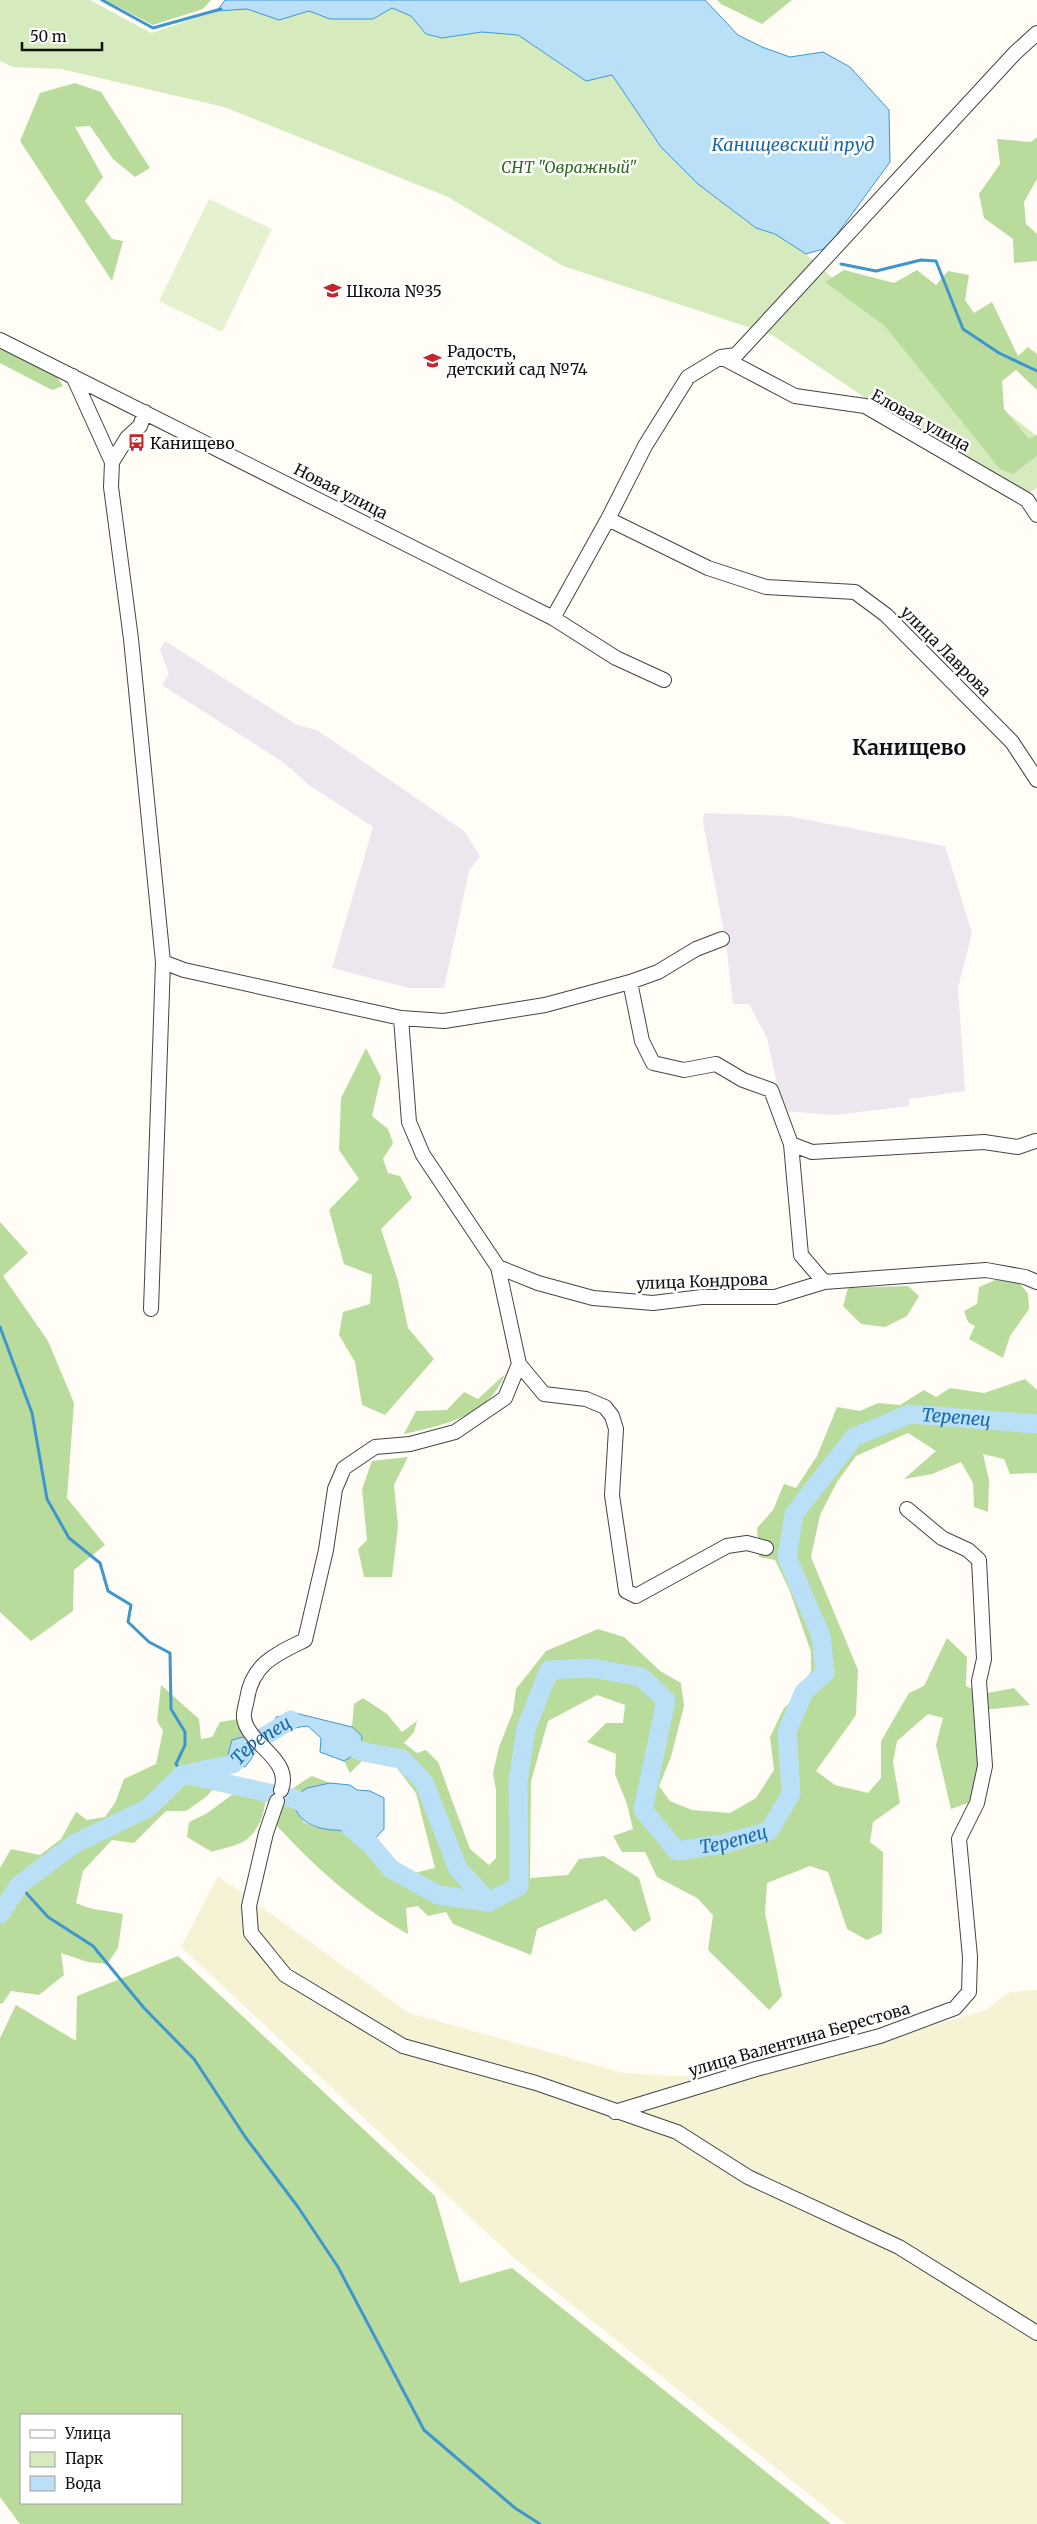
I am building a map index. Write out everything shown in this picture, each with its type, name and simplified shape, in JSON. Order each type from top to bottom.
[{"type":"street","points":[[553,618],[608,519],[645,446],[688,377],[721,357],[736,355],[1015,53],[1037,33]]},
{"type":"street","name":"Новая улица","points":[[0,340],[553,618],[616,658],[664,680]]},
{"type":"street","name":"Еловая улица","points":[[721,357],[795,396],[865,406],[1027,500],[1037,515]]},
{"type":"street","points":[[73,376],[112,462],[111,487],[131,639],[163,962],[151,1309]]},
{"type":"street","points":[[112,462],[127,438],[140,426],[145,412]]},
{"type":"street","name":"улица Лаврова","points":[[608,519],[708,568],[766,586],[855,592],[886,615],[1012,742],[1037,780]]},
{"type":"street","points":[[163,962],[184,970],[401,1018],[444,1020],[545,1005],[630,982],[658,972],[696,949],[722,938]]},
{"type":"street","points":[[630,982],[642,1041],[653,1063],[684,1070],[716,1064],[743,1080],[772,1090],[791,1144],[801,1255],[824,1282]]},
{"type":"street","points":[[401,1018],[409,1122],[423,1155],[498,1268],[519,1364],[544,1394],[586,1399],[605,1407],[612,1416],[616,1429],[612,1495],[626,1591],[630,1595],[636,1596],[727,1546],[746,1543],[766,1548]]},
{"type":"street","points":[[791,1144],[812,1152],[984,1142],[1018,1147],[1035,1141]]},
{"type":"street","name":"улица Кондрова","points":[[498,1268],[538,1283],[593,1298],[653,1303],[702,1297],[775,1296],[824,1282],[986,1270],[1025,1277],[1037,1282]]},
{"type":"street","points":[[519,1364],[505,1398],[455,1432],[410,1444],[375,1447],[344,1468],[335,1489],[326,1550],[305,1640],[268,1658],[248,1687],[244,1719],[257,1740],[281,1768],[284,1784],[266,1833],[249,1906],[251,1932],[285,1975],[403,2046],[536,2083],[677,2132],[748,2177],[898,2247],[1037,2333]]},
{"type":"street","name":"улица Валентина Берестова","points":[[615,2112],[756,2069],[880,2036],[955,2008],[969,1992],[970,1957],[959,1839],[977,1803],[985,1766],[979,1681],[984,1659],[979,1560],[968,1550],[942,1538],[908,1510]]},
{"type":"shaded area","points":[[165,641],[297,725],[317,730],[464,831],[480,856],[469,871],[444,988],[409,988],[332,968],[373,827],[309,785],[283,762],[162,685],[169,674],[160,650]]},
{"type":"shaded area","points":[[704,813],[787,816],[945,846],[972,933],[958,988],[965,1091],[909,1099],[909,1106],[836,1115],[783,1111],[767,1038],[749,1004],[733,1004],[726,943],[703,822]]},
{"type":"shaded area","points":[[218,1876],[409,2013],[624,2073],[746,2080],[986,2010],[1010,1992],[1037,1990],[1037,2524],[846,2524],[515,2259],[181,1947]]},
{"type":"green space","name":"СНТ \"Овражный\"","points":[[0,0],[90,0],[151,33],[217,11],[247,9],[284,18],[309,11],[330,19],[373,19],[392,8],[411,16],[426,34],[442,38],[482,32],[518,35],[586,81],[612,75],[661,147],[698,184],[756,228],[775,234],[806,254],[835,280],[1037,436],[1037,488],[1026,494],[925,438],[772,335],[563,266],[448,197],[224,107],[61,69],[13,67],[0,61]]},
{"type":"green space","points":[[105,0],[211,0],[203,9],[153,25]]},
{"type":"green space","points":[[717,0],[792,0],[762,24],[721,4]]},
{"type":"green space","points":[[75,83],[101,92],[150,168],[135,177],[113,159],[90,126],[75,127],[103,177],[85,201],[112,239],[123,241],[112,281],[20,141],[40,93]]},
{"type":"green space","points":[[1037,137],[1037,179],[1024,202],[1026,224],[1037,234],[1037,261],[1014,263],[1013,239],[984,218],[979,194],[1000,164],[997,139],[1031,142]]},
{"type":"green space","points":[[209,199],[272,229],[222,332],[159,301]]},
{"type":"green space","points":[[844,270],[894,283],[917,270],[936,285],[948,271],[969,275],[965,300],[974,313],[992,302],[1018,356],[1028,347],[1037,354],[1037,390],[1016,370],[1002,381],[1004,409],[1029,439],[1037,435],[1037,456],[1013,474],[1000,469],[885,326],[825,282]]},
{"type":"green space","points":[[0,349],[57,377],[63,386],[52,390],[0,363]]},
{"type":"green space","points":[[366,1048],[381,1077],[372,1116],[388,1129],[393,1143],[383,1159],[388,1173],[400,1176],[412,1198],[381,1229],[398,1281],[408,1328],[434,1359],[385,1415],[362,1405],[355,1362],[339,1335],[343,1312],[370,1304],[372,1275],[344,1264],[329,1210],[359,1179],[339,1150],[341,1098]]},
{"type":"green space","points":[[0,1222],[28,1253],[3,1276],[48,1341],[74,1403],[67,1498],[105,1545],[74,1570],[73,1611],[31,1641],[0,1612]]},
{"type":"green space","points":[[1000,1278],[1019,1282],[1028,1294],[1029,1309],[1010,1336],[1003,1358],[969,1339],[975,1326],[968,1322],[964,1311],[977,1304],[979,1287]]},
{"type":"green space","points":[[908,1286],[919,1296],[907,1316],[885,1327],[861,1324],[843,1306],[848,1288]]},
{"type":"green space","points":[[505,1374],[498,1388],[477,1409],[449,1422],[404,1434],[416,1411],[447,1410],[464,1392],[478,1399]]},
{"type":"green space","points":[[1025,1379],[1037,1390],[1037,1473],[1010,1474],[1004,1459],[983,1454],[989,1480],[988,1512],[974,1507],[973,1483],[961,1462],[932,1474],[904,1479],[936,1451],[908,1433],[856,1456],[837,1482],[820,1515],[811,1557],[858,1670],[856,1715],[816,1771],[835,1785],[868,1793],[881,1778],[881,1741],[909,1693],[924,1686],[947,1638],[967,1657],[966,1686],[982,1694],[1014,1688],[1030,1705],[983,1710],[978,1782],[968,1803],[951,1809],[936,1745],[943,1718],[928,1714],[897,1741],[893,1762],[900,1803],[873,1822],[870,1842],[883,1852],[882,1933],[867,1940],[847,1929],[828,1872],[810,1866],[767,1883],[765,1913],[782,1996],[769,2010],[708,1950],[713,1915],[697,1898],[657,1877],[645,1852],[622,1852],[613,1836],[633,1829],[627,1804],[615,1774],[616,1754],[587,1742],[606,1723],[623,1723],[625,1705],[597,1695],[548,1721],[531,1781],[530,1878],[568,1875],[579,1859],[604,1856],[639,1878],[651,1920],[634,1932],[606,1899],[537,1929],[531,1955],[453,1924],[446,1912],[428,1916],[418,1906],[406,1908],[408,1934],[372,1911],[338,1885],[277,1826],[287,1795],[296,1786],[312,1776],[330,1783],[310,1787],[303,1822],[315,1827],[341,1830],[356,1843],[380,1845],[403,1867],[414,1873],[435,1868],[416,1793],[397,1768],[362,1761],[350,1773],[344,1761],[360,1751],[362,1736],[352,1727],[354,1704],[363,1698],[387,1714],[402,1732],[417,1721],[414,1732],[404,1743],[417,1753],[426,1750],[438,1762],[470,1849],[489,1865],[496,1858],[496,1790],[493,1773],[499,1747],[513,1712],[516,1689],[546,1651],[598,1629],[624,1637],[660,1671],[681,1683],[684,1706],[671,1757],[659,1786],[670,1801],[692,1810],[730,1813],[756,1798],[774,1770],[770,1737],[784,1708],[796,1696],[811,1671],[811,1652],[789,1589],[775,1560],[759,1557],[757,1528],[773,1510],[784,1484],[796,1488],[817,1456],[837,1407],[860,1411],[878,1403],[900,1405],[924,1390],[936,1397],[950,1388],[984,1393]]},
{"type":"green space","points":[[408,1457],[394,1485],[398,1526],[392,1577],[364,1577],[358,1549],[367,1540],[362,1489],[372,1461]]},
{"type":"green space","points":[[161,1685],[199,1719],[201,1739],[212,1737],[220,1722],[238,1719],[243,1737],[232,1740],[228,1755],[227,1774],[206,1797],[186,1811],[166,1811],[134,1843],[112,1840],[83,1871],[76,1903],[94,1909],[123,1914],[118,1948],[107,1964],[88,1962],[61,1953],[64,1975],[39,1995],[11,1991],[3,2003],[0,2004],[0,1868],[11,1849],[40,1855],[61,1839],[76,1812],[87,1820],[105,1817],[115,1803],[124,1779],[156,1764],[163,1731],[157,1721]]},
{"type":"green space","points":[[252,1780],[267,1785],[267,1793],[263,1815],[252,1835],[239,1844],[212,1852],[187,1837],[189,1822],[206,1814]]},
{"type":"green space","points":[[178,1956],[435,2196],[460,2283],[512,2268],[831,2524],[20,2524],[0,2497],[0,2038],[16,2005],[76,2041],[77,1996]]},
{"type":"water","name":"Канищевский пруд","points":[[225,0],[705,0],[738,35],[762,47],[790,57],[823,52],[850,67],[889,110],[890,162],[827,248],[806,254],[775,234],[756,228],[698,184],[661,147],[612,75],[586,81],[518,35],[482,32],[442,38],[426,34],[411,16],[392,8],[373,19],[330,19],[309,11],[279,20],[247,9],[217,11]]},
{"type":"water","points":[[295,1713],[352,1727],[362,1736],[360,1751],[344,1761],[320,1752],[321,1738],[308,1726],[269,1731],[276,1717]]},
{"type":"water","points":[[243,1737],[254,1750],[252,1758],[245,1767],[233,1764],[228,1755],[232,1740]]},
{"type":"water","points":[[330,1783],[350,1785],[357,1790],[370,1791],[384,1798],[384,1829],[370,1844],[357,1842],[342,1831],[323,1829],[310,1824],[297,1812],[292,1798],[307,1788]]},
{"type":"waterway","points":[[102,0],[153,28],[221,9]]},
{"type":"waterway","points":[[841,264],[876,271],[921,260],[936,261],[963,329],[999,353],[1037,371]]},
{"type":"waterway","points":[[0,1327],[32,1413],[47,1499],[69,1538],[100,1563],[108,1591],[131,1605],[128,1622],[149,1642],[170,1653],[171,1709],[185,1732],[185,1745],[176,1764],[183,1774]]},
{"type":"waterway","name":"Терепец","points":[[350,1827],[370,1844],[391,1869],[438,1895],[489,1902],[519,1886],[518,1782],[526,1729],[549,1670],[592,1668],[641,1677],[666,1700],[643,1810],[677,1851],[723,1844],[769,1831],[791,1794],[787,1731],[804,1692],[825,1673],[821,1636],[787,1557],[794,1514],[854,1437],[910,1414],[1037,1424]]},
{"type":"waterway","name":"Терепец","points":[[190,1773],[233,1764],[250,1745],[291,1720]]},
{"type":"waterway","name":"Терепец","points":[[339,1737],[360,1751],[402,1759],[424,1782],[458,1869],[489,1902]]},
{"type":"waterway","name":"Терепец","points":[[0,1914],[19,1885],[74,1844],[148,1808],[183,1774],[292,1798],[316,1808]]},
{"type":"waterway","points":[[19,1885],[48,1917],[93,1946],[144,2008],[194,2059],[246,2138],[298,2207],[338,2267],[424,2430],[515,2508],[540,2524]]},
{"type":"place","name":"Школа №35","points":[[332,291]]},
{"type":"place","name":"Радость, детский сад №74","points":[[433,360]]},
{"type":"place","name":"Канищево","points":[[136,443]]},
{"type":"district","name":"Канищево","points":[[909,748]]}]
